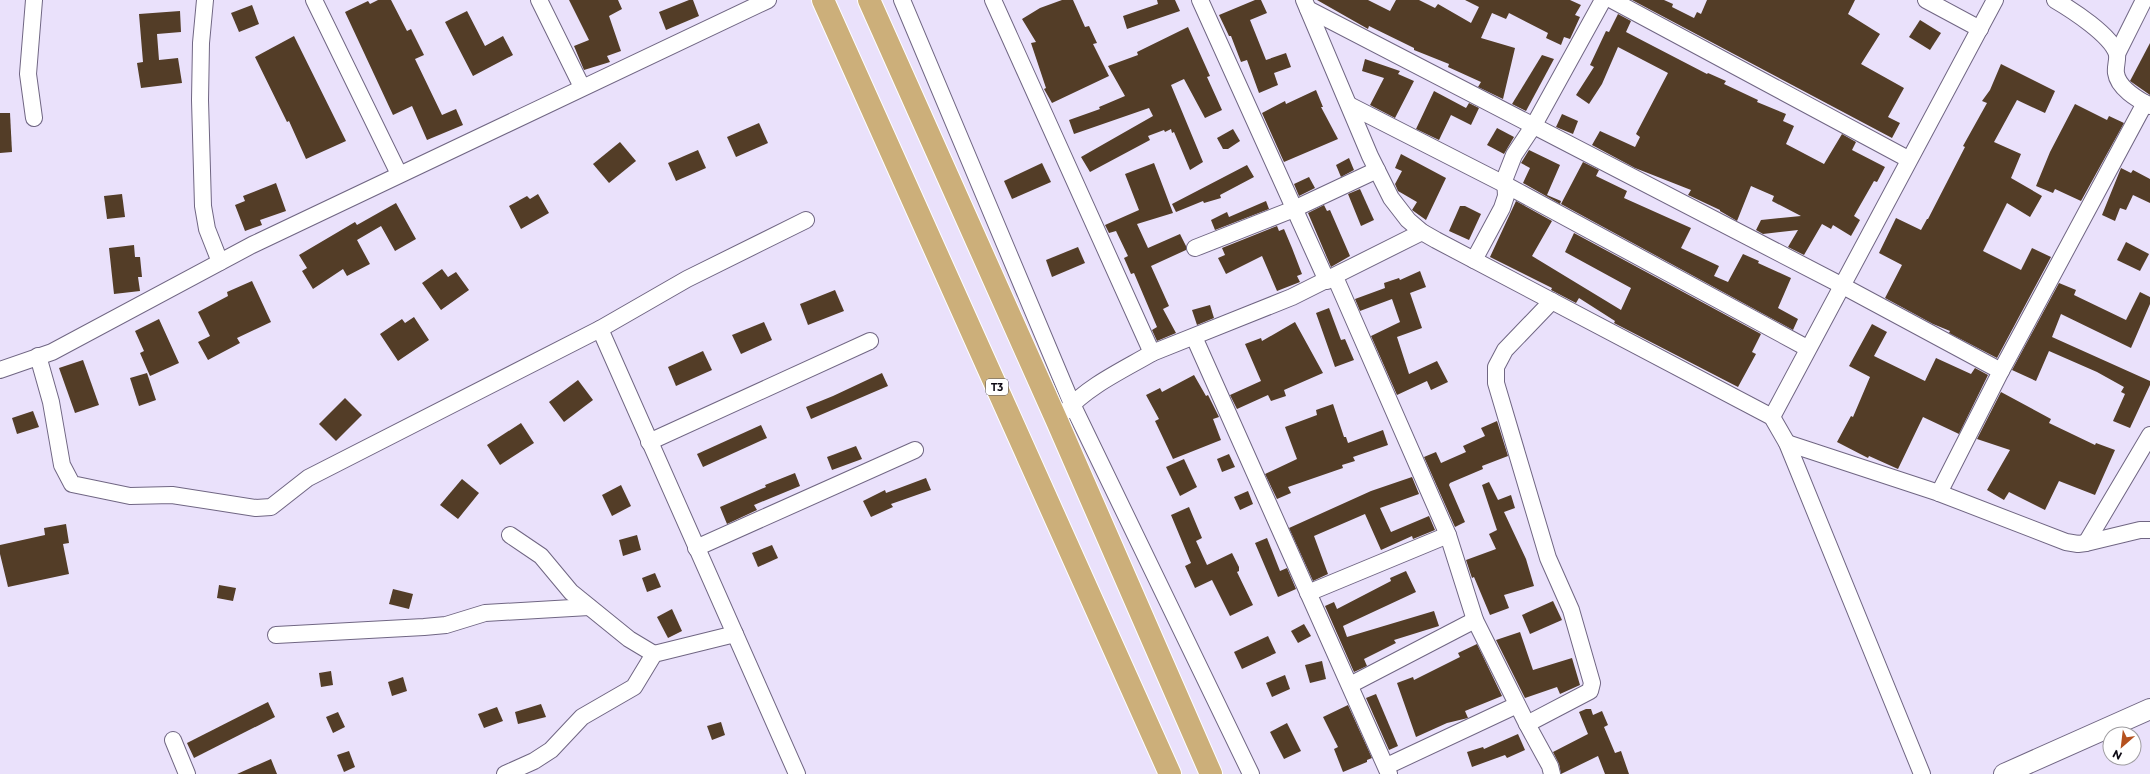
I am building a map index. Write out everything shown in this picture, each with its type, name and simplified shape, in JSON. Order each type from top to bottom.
[{"type":"highway","name":"T3","points":[[823,0],[1170,774]]},
{"type":"highway","points":[[869,0],[1057,421],[1211,774]]},
{"type":"street","points":[[34,0],[28,74],[34,118]]},
{"type":"street","points":[[205,0],[201,43],[200,93],[202,206],[207,229],[220,262]]},
{"type":"street","points":[[314,0],[399,174]]},
{"type":"street","points":[[539,0],[582,87]]},
{"type":"street","points":[[0,370],[75,340],[252,245],[768,0]]},
{"type":"street","points":[[902,0],[1072,404],[1251,774]]},
{"type":"street","points":[[993,0],[1152,353]]},
{"type":"street","points":[[1200,0],[1294,209],[1331,279],[1448,535],[1475,620],[1517,705],[1550,766],[1552,774]]},
{"type":"street","points":[[1474,260],[1502,208],[1506,196],[1504,184],[1508,166],[1534,125],[1603,0]]},
{"type":"street","points":[[1612,0],[1908,160]]},
{"type":"street","points":[[1926,0],[1980,29]]},
{"type":"street","points":[[1772,417],[1807,348],[1995,0]]},
{"type":"street","points":[[2055,0],[2079,15],[2104,36],[2117,54]]},
{"type":"street","points":[[1939,492],[2000,371],[2147,104],[2119,82],[2116,72],[2117,54],[2144,0]]},
{"type":"street","points":[[1306,5],[1841,285],[2000,371]]},
{"type":"street","points":[[1306,5],[1377,170],[1391,198],[1408,220],[1422,232],[1772,417],[1788,443],[1922,774]]},
{"type":"street","points":[[1349,105],[1504,184],[1807,348]]},
{"type":"street","points":[[1194,248],[1294,209],[1377,170]]},
{"type":"street","points":[[38,356],[51,402],[62,465],[72,484],[130,496],[172,495],[271,507],[308,478],[600,329],[687,279],[806,220]]},
{"type":"street","points":[[1057,421],[1072,404],[1108,379],[1152,353],[1194,337],[1331,279],[1422,232]]},
{"type":"street","points":[[1527,724],[1590,691],[1592,683],[1571,610],[1548,558],[1496,383],[1496,367],[1505,350],[1552,301]]},
{"type":"street","points":[[600,329],[797,774]]},
{"type":"street","points":[[1194,337],[1388,770],[1517,705]]},
{"type":"street","points":[[649,442],[870,341]]},
{"type":"street","points":[[2086,543],[2150,435]]},
{"type":"street","points":[[1788,443],[1939,492],[2066,542],[2078,544],[2086,543],[2140,530],[2150,530]]},
{"type":"street","points":[[696,548],[915,450]]},
{"type":"street","points":[[510,535],[541,556],[570,592],[630,639],[654,654]]},
{"type":"street","points":[[1308,593],[1448,535]]},
{"type":"street","points":[[276,635],[424,627],[446,625],[485,613],[589,607]]},
{"type":"street","points":[[1350,685],[1475,620]]},
{"type":"street","points":[[505,774],[534,761],[550,750],[582,717],[634,687],[654,654],[734,634]]},
{"type":"street","points":[[2004,774],[2150,709]]},
{"type":"street","points":[[173,740],[187,774]]},
{"type":"building","points":[[378,0],[391,0],[407,31],[411,29],[424,55],[415,59],[442,115],[456,109],[463,125],[427,140],[412,106],[393,115],[345,12],[368,1],[370,4]]},
{"type":"building","points":[[569,0],[618,0],[622,9],[609,16],[621,51],[607,56],[610,62],[584,70],[574,46],[589,40]]},
{"type":"building","points":[[689,0],[693,0],[699,16],[666,30],[659,12]]},
{"type":"building","points":[[1062,0],[1073,0],[1085,27],[1089,26],[1097,43],[1093,44],[1109,76],[1052,103],[1044,89],[1046,88],[1031,43],[1036,42],[1022,19],[1040,8]]},
{"type":"building","points":[[1157,0],[1175,0],[1180,11],[1127,29],[1123,16],[1158,4]]},
{"type":"building","points":[[1255,0],[1261,0],[1267,13],[1250,20],[1266,60],[1286,53],[1291,67],[1274,73],[1278,85],[1259,93],[1247,60],[1241,62],[1231,36],[1229,36],[1219,15]]},
{"type":"building","points":[[1317,0],[1368,0],[1390,11],[1396,0],[1419,0],[1435,8],[1438,4],[1471,23],[1479,7],[1465,0],[1570,0],[1581,5],[1575,15],[1580,17],[1570,39],[1564,37],[1561,45],[1546,38],[1548,33],[1509,13],[1506,19],[1492,13],[1481,38],[1515,48],[1503,99],[1478,87],[1481,82],[1448,67],[1449,64],[1414,50],[1414,48],[1369,26],[1368,29]]},
{"type":"building","points":[[1632,0],[1664,0],[1673,4],[1672,7],[1694,18],[1697,12],[1701,14],[1707,0],[1855,0],[1848,14],[1880,34],[1861,64],[1904,88],[1888,117],[1900,123],[1892,138]]},
{"type":"building","points":[[252,5],[259,24],[239,32],[231,13]]},
{"type":"building","points":[[180,11],[181,32],[157,34],[159,60],[178,58],[182,83],[141,88],[137,63],[143,62],[139,14]]},
{"type":"building","points":[[467,11],[485,46],[503,36],[513,55],[473,76],[445,22]]},
{"type":"building","points":[[1618,14],[1631,21],[1626,32],[1707,74],[1708,73],[1726,81],[1724,84],[1758,100],[1757,102],[1786,114],[1783,121],[1794,126],[1786,144],[1824,164],[1842,134],[1856,142],[1852,150],[1885,167],[1877,182],[1874,181],[1854,216],[1860,220],[1851,236],[1833,225],[1831,229],[1822,224],[1804,255],[1788,247],[1798,230],[1763,234],[1756,230],[1761,220],[1801,216],[1772,201],[1774,196],[1751,186],[1737,221],[1720,210],[1688,195],[1691,190],[1635,168],[1592,145],[1600,131],[1635,147],[1640,137],[1636,134],[1668,73],[1618,47],[1602,84],[1589,104],[1576,95],[1594,67],[1590,65],[1606,31],[1609,32]]},
{"type":"building","points":[[1920,20],[1941,33],[1930,50],[1909,37]]},
{"type":"building","points":[[1188,27],[1210,76],[1207,77],[1222,110],[1205,118],[1184,79],[1171,85],[1203,162],[1190,170],[1174,132],[1172,133],[1171,129],[1148,136],[1150,140],[1090,172],[1081,157],[1153,116],[1149,108],[1074,134],[1069,120],[1100,109],[1099,107],[1125,96],[1108,66],[1138,55],[1137,52]]},
{"type":"building","points":[[294,36],[346,141],[306,159],[289,121],[287,122],[255,57]]},
{"type":"building","points":[[2150,43],[2150,95],[2130,81]]},
{"type":"building","points":[[1542,55],[1554,59],[1526,111],[1512,104]]},
{"type":"building","points":[[1365,59],[1400,71],[1398,74],[1414,81],[1395,118],[1370,105],[1384,78],[1362,71]]},
{"type":"building","points":[[2001,64],[2055,91],[2045,113],[2017,100],[1994,142],[2021,154],[2011,178],[2042,196],[2030,217],[2007,203],[1983,251],[2021,270],[2032,248],[2051,257],[1997,358],[1949,333],[1950,331],[1933,324],[1885,298],[1902,265],[1879,253],[1896,218],[1921,230],[1965,147],[1963,146],[1987,103],[1982,101],[1990,90]]},
{"type":"building","points":[[1316,90],[1323,107],[1321,107],[1338,139],[1284,162],[1262,113],[1285,101],[1286,104]]},
{"type":"building","points":[[1434,91],[1466,108],[1469,103],[1479,108],[1471,125],[1451,115],[1439,140],[1416,129]]},
{"type":"building","points":[[2075,104],[2107,120],[2109,116],[2124,123],[2081,201],[2055,189],[2053,193],[2036,186],[2050,152]]},
{"type":"building","points":[[0,113],[10,113],[12,152],[0,153]]},
{"type":"building","points":[[1562,114],[1578,121],[1573,134],[1556,127]]},
{"type":"building","points":[[759,123],[768,143],[736,157],[727,137]]},
{"type":"building","points":[[1497,128],[1514,137],[1504,154],[1487,145]]},
{"type":"building","points":[[1233,129],[1240,141],[1228,149],[1223,149],[1217,138]]},
{"type":"building","points":[[620,142],[636,161],[609,183],[593,164]]},
{"type":"building","points":[[698,150],[706,168],[676,181],[668,163]]},
{"type":"building","points":[[1529,150],[1560,165],[1547,195],[1561,201],[1560,204],[1523,183],[1530,168],[1521,163]]},
{"type":"building","points":[[1401,154],[1446,178],[1426,220],[1412,210],[1417,202],[1398,191],[1395,184],[1402,171],[1395,168]]},
{"type":"building","points":[[1349,158],[1354,170],[1341,177],[1336,165]]},
{"type":"building","points":[[1583,162],[1599,170],[1596,176],[1627,191],[1624,198],[1691,228],[1681,248],[1719,266],[1714,276],[1728,282],[1743,254],[1759,261],[1758,263],[1791,278],[1778,308],[1798,319],[1793,330],[1561,204]]},
{"type":"building","points":[[1042,163],[1051,182],[1012,199],[1004,181]]},
{"type":"building","points":[[1154,163],[1173,213],[1137,224],[1148,248],[1180,234],[1186,246],[1186,250],[1151,266],[1169,306],[1163,309],[1176,333],[1157,341],[1152,330],[1157,327],[1134,273],[1131,274],[1124,258],[1128,256],[1116,231],[1109,233],[1105,225],[1139,210],[1125,174]]},
{"type":"building","points":[[1247,165],[1254,177],[1220,195],[1221,198],[1204,203],[1203,201],[1176,212],[1172,204]]},
{"type":"building","points":[[2121,168],[2131,173],[2133,170],[2150,179],[2150,203],[2133,195],[2126,210],[2120,208],[2115,221],[2102,215]]},
{"type":"building","points":[[1309,177],[1315,188],[1299,196],[1294,184]]},
{"type":"building","points":[[276,183],[286,211],[260,220],[262,225],[245,231],[235,205],[245,201],[243,196]]},
{"type":"building","points":[[1360,189],[1374,220],[1361,226],[1348,194]]},
{"type":"building","points":[[122,194],[125,217],[107,219],[104,196]]},
{"type":"building","points":[[538,194],[549,213],[521,229],[509,206],[527,196],[530,199]]},
{"type":"building","points":[[1266,201],[1269,209],[1215,230],[1211,220],[1227,212],[1229,217]]},
{"type":"building","points":[[1516,201],[1552,221],[1532,256],[1621,310],[1631,288],[1565,252],[1574,233],[1761,334],[1752,352],[1756,354],[1738,387],[1614,323],[1615,321],[1579,298],[1576,303],[1551,290],[1552,288],[1490,257]]},
{"type":"building","points":[[396,203],[416,239],[395,251],[381,226],[357,240],[370,264],[347,276],[343,269],[313,289],[302,271],[307,268],[299,255],[355,222],[357,225]]},
{"type":"building","points":[[1324,205],[1327,211],[1330,210],[1350,256],[1331,267],[1308,213]]},
{"type":"building","points":[[1460,206],[1465,206],[1481,214],[1469,240],[1449,231]]},
{"type":"building","points":[[1277,226],[1279,231],[1284,229],[1292,248],[1302,274],[1297,276],[1300,282],[1277,291],[1262,256],[1226,274],[1218,258],[1225,255],[1222,248]]},
{"type":"building","points":[[2126,242],[2149,254],[2140,271],[2117,260]]},
{"type":"building","points":[[134,245],[135,257],[140,257],[142,277],[138,277],[140,291],[114,294],[109,248]]},
{"type":"building","points":[[1078,247],[1085,263],[1052,277],[1046,260]]},
{"type":"building","points":[[442,269],[448,277],[456,272],[469,290],[441,310],[422,283]]},
{"type":"building","points":[[1420,271],[1426,287],[1410,293],[1422,328],[1397,337],[1409,374],[1437,361],[1448,382],[1431,390],[1427,381],[1397,395],[1371,336],[1400,322],[1392,299],[1360,311],[1355,299],[1385,288],[1384,283],[1399,278],[1400,280]]},
{"type":"building","points":[[252,281],[271,322],[237,338],[240,343],[208,360],[198,342],[210,336],[198,312],[228,296],[227,292]]},
{"type":"building","points":[[2059,283],[2076,290],[2074,295],[2126,320],[2140,292],[2150,297],[2150,304],[2131,348],[2061,314],[2052,337],[2150,381],[2150,385],[2130,428],[2113,421],[2125,394],[2121,392],[2124,387],[2097,372],[2049,351],[2036,381],[2012,370]]},
{"type":"building","points":[[835,290],[844,311],[808,325],[800,304]]},
{"type":"building","points":[[1210,305],[1214,318],[1197,325],[1192,310]]},
{"type":"building","points":[[1329,308],[1341,340],[1345,339],[1354,360],[1335,367],[1316,313]]},
{"type":"building","points":[[414,317],[429,340],[398,361],[380,334],[402,319],[405,323]]},
{"type":"building","points":[[159,319],[179,363],[150,376],[140,353],[144,351],[135,331]]},
{"type":"building","points":[[764,322],[772,340],[741,354],[732,335]]},
{"type":"building","points":[[1295,322],[1323,373],[1284,390],[1286,396],[1271,401],[1268,395],[1237,409],[1230,395],[1261,381],[1245,344],[1261,338],[1262,341]]},
{"type":"building","points":[[1872,324],[1887,332],[1874,356],[1925,381],[1936,358],[1971,374],[1975,368],[1988,375],[1959,434],[1923,417],[1898,469],[1869,456],[1868,458],[1837,442],[1851,416],[1853,417],[1870,377],[1849,366]]},
{"type":"building","points":[[703,351],[712,370],[676,386],[668,367]]},
{"type":"building","points":[[83,360],[99,405],[75,413],[59,368]]},
{"type":"building","points":[[147,373],[156,400],[139,406],[130,378]]},
{"type":"building","points":[[882,373],[888,386],[811,419],[806,407]]},
{"type":"building","points":[[1194,375],[1206,396],[1208,395],[1219,417],[1213,419],[1221,440],[1173,459],[1155,421],[1159,419],[1146,395],[1160,388],[1162,392]]},
{"type":"building","points":[[578,380],[593,400],[564,422],[549,402]]},
{"type":"building","points":[[2001,392],[2051,419],[2049,423],[2095,445],[2096,443],[2115,450],[2095,495],[2059,481],[2045,510],[2009,492],[2004,500],[1987,490],[2010,450],[1977,439]]},
{"type":"building","points":[[345,398],[362,415],[336,441],[319,424]]},
{"type":"building","points":[[1333,404],[1344,437],[1346,437],[1348,443],[1383,430],[1388,445],[1353,457],[1355,461],[1342,465],[1343,468],[1288,487],[1291,493],[1277,499],[1265,474],[1297,459],[1285,427],[1317,415],[1316,410]]},
{"type":"building","points":[[33,411],[39,427],[17,434],[12,418]]},
{"type":"building","points":[[1497,421],[1508,456],[1482,466],[1483,469],[1450,483],[1449,485],[1465,522],[1455,527],[1424,457],[1436,452],[1441,463],[1466,452],[1463,446],[1485,436],[1481,428]]},
{"type":"building","points":[[521,423],[534,443],[500,465],[487,445]]},
{"type":"building","points":[[761,425],[767,438],[703,467],[697,454]]},
{"type":"building","points":[[856,446],[862,459],[832,470],[827,457]]},
{"type":"building","points":[[1229,454],[1235,467],[1222,472],[1217,459]]},
{"type":"building","points":[[1184,459],[1197,487],[1180,496],[1166,467]]},
{"type":"building","points":[[795,473],[800,486],[754,505],[757,510],[727,524],[720,507],[766,487],[765,485]]},
{"type":"building","points":[[1412,477],[1419,494],[1380,508],[1391,532],[1429,516],[1435,530],[1413,539],[1412,536],[1381,550],[1365,514],[1314,536],[1328,574],[1313,581],[1289,528],[1371,491]]},
{"type":"building","points":[[926,478],[931,490],[891,504],[893,507],[871,517],[863,501],[885,490],[886,493]]},
{"type":"building","points":[[462,479],[479,493],[458,519],[440,505]]},
{"type":"building","points":[[1489,482],[1498,500],[1511,495],[1515,508],[1504,512],[1526,559],[1534,586],[1504,595],[1509,608],[1490,615],[1474,577],[1472,578],[1466,560],[1496,549],[1489,534],[1497,530],[1482,485]]},
{"type":"building","points":[[621,485],[631,506],[612,516],[602,495]]},
{"type":"building","points":[[1248,491],[1253,504],[1240,510],[1234,497]]},
{"type":"building","points":[[1189,507],[1202,538],[1196,541],[1207,565],[1232,553],[1239,567],[1239,571],[1237,572],[1253,605],[1230,616],[1212,580],[1195,588],[1185,566],[1191,563],[1171,515]]},
{"type":"building","points":[[66,524],[69,543],[63,544],[69,574],[8,587],[0,554],[0,545],[45,535],[44,528]]},
{"type":"building","points":[[637,535],[641,550],[623,556],[619,540]]},
{"type":"building","points":[[1267,538],[1280,571],[1287,568],[1296,589],[1278,597],[1255,543]]},
{"type":"building","points":[[772,545],[778,558],[758,567],[752,553]]},
{"type":"building","points":[[1406,571],[1416,592],[1343,626],[1347,637],[1434,611],[1439,626],[1394,640],[1396,643],[1364,659],[1367,666],[1354,672],[1325,606],[1334,602],[1337,609],[1391,581],[1390,578]]},
{"type":"building","points":[[655,573],[661,587],[647,592],[642,578]]},
{"type":"building","points":[[219,585],[236,588],[233,601],[217,598]]},
{"type":"building","points":[[393,589],[413,594],[409,609],[389,604]]},
{"type":"building","points":[[1553,601],[1562,620],[1530,634],[1522,615]]},
{"type":"building","points":[[672,609],[682,631],[668,638],[657,617]]},
{"type":"building","points":[[1304,624],[1311,636],[1298,643],[1291,631]]},
{"type":"building","points":[[1520,632],[1533,670],[1572,658],[1580,685],[1560,694],[1557,687],[1525,698],[1496,640]]},
{"type":"building","points":[[1268,636],[1276,653],[1242,669],[1234,652]]},
{"type":"building","points":[[1477,644],[1502,696],[1465,711],[1468,718],[1447,723],[1416,737],[1397,683],[1413,677],[1414,680],[1460,657],[1458,653]]},
{"type":"building","points":[[1322,661],[1326,679],[1310,683],[1305,665]]},
{"type":"building","points":[[331,671],[333,685],[321,687],[319,673]]},
{"type":"building","points":[[1285,675],[1290,689],[1272,697],[1266,683]]},
{"type":"building","points":[[403,677],[407,691],[392,696],[388,682]]},
{"type":"building","points":[[1376,694],[1398,746],[1389,750],[1366,698]]},
{"type":"building","points":[[268,702],[275,717],[194,758],[187,743]]},
{"type":"building","points":[[541,704],[546,717],[518,724],[515,712]]},
{"type":"building","points":[[1348,705],[1372,758],[1367,760],[1367,762],[1343,772],[1334,749],[1338,747],[1323,717]]},
{"type":"building","points":[[497,707],[503,721],[484,728],[478,714]]},
{"type":"building","points":[[1586,709],[1591,709],[1593,715],[1602,711],[1608,725],[1604,727],[1615,753],[1621,751],[1629,774],[1605,774],[1598,756],[1561,774],[1559,764],[1553,752],[1588,734],[1579,712]]},
{"type":"building","points":[[338,712],[345,727],[333,733],[326,717]]},
{"type":"building","points":[[721,722],[725,735],[712,740],[707,726]]},
{"type":"building","points":[[1287,723],[1301,751],[1284,759],[1270,732]]},
{"type":"building","points":[[1518,734],[1525,750],[1507,758],[1505,755],[1472,767],[1467,752],[1483,747],[1484,749]]},
{"type":"building","points":[[349,751],[355,767],[344,772],[337,755]]},
{"type":"building","points":[[271,759],[277,774],[237,774]]}]
